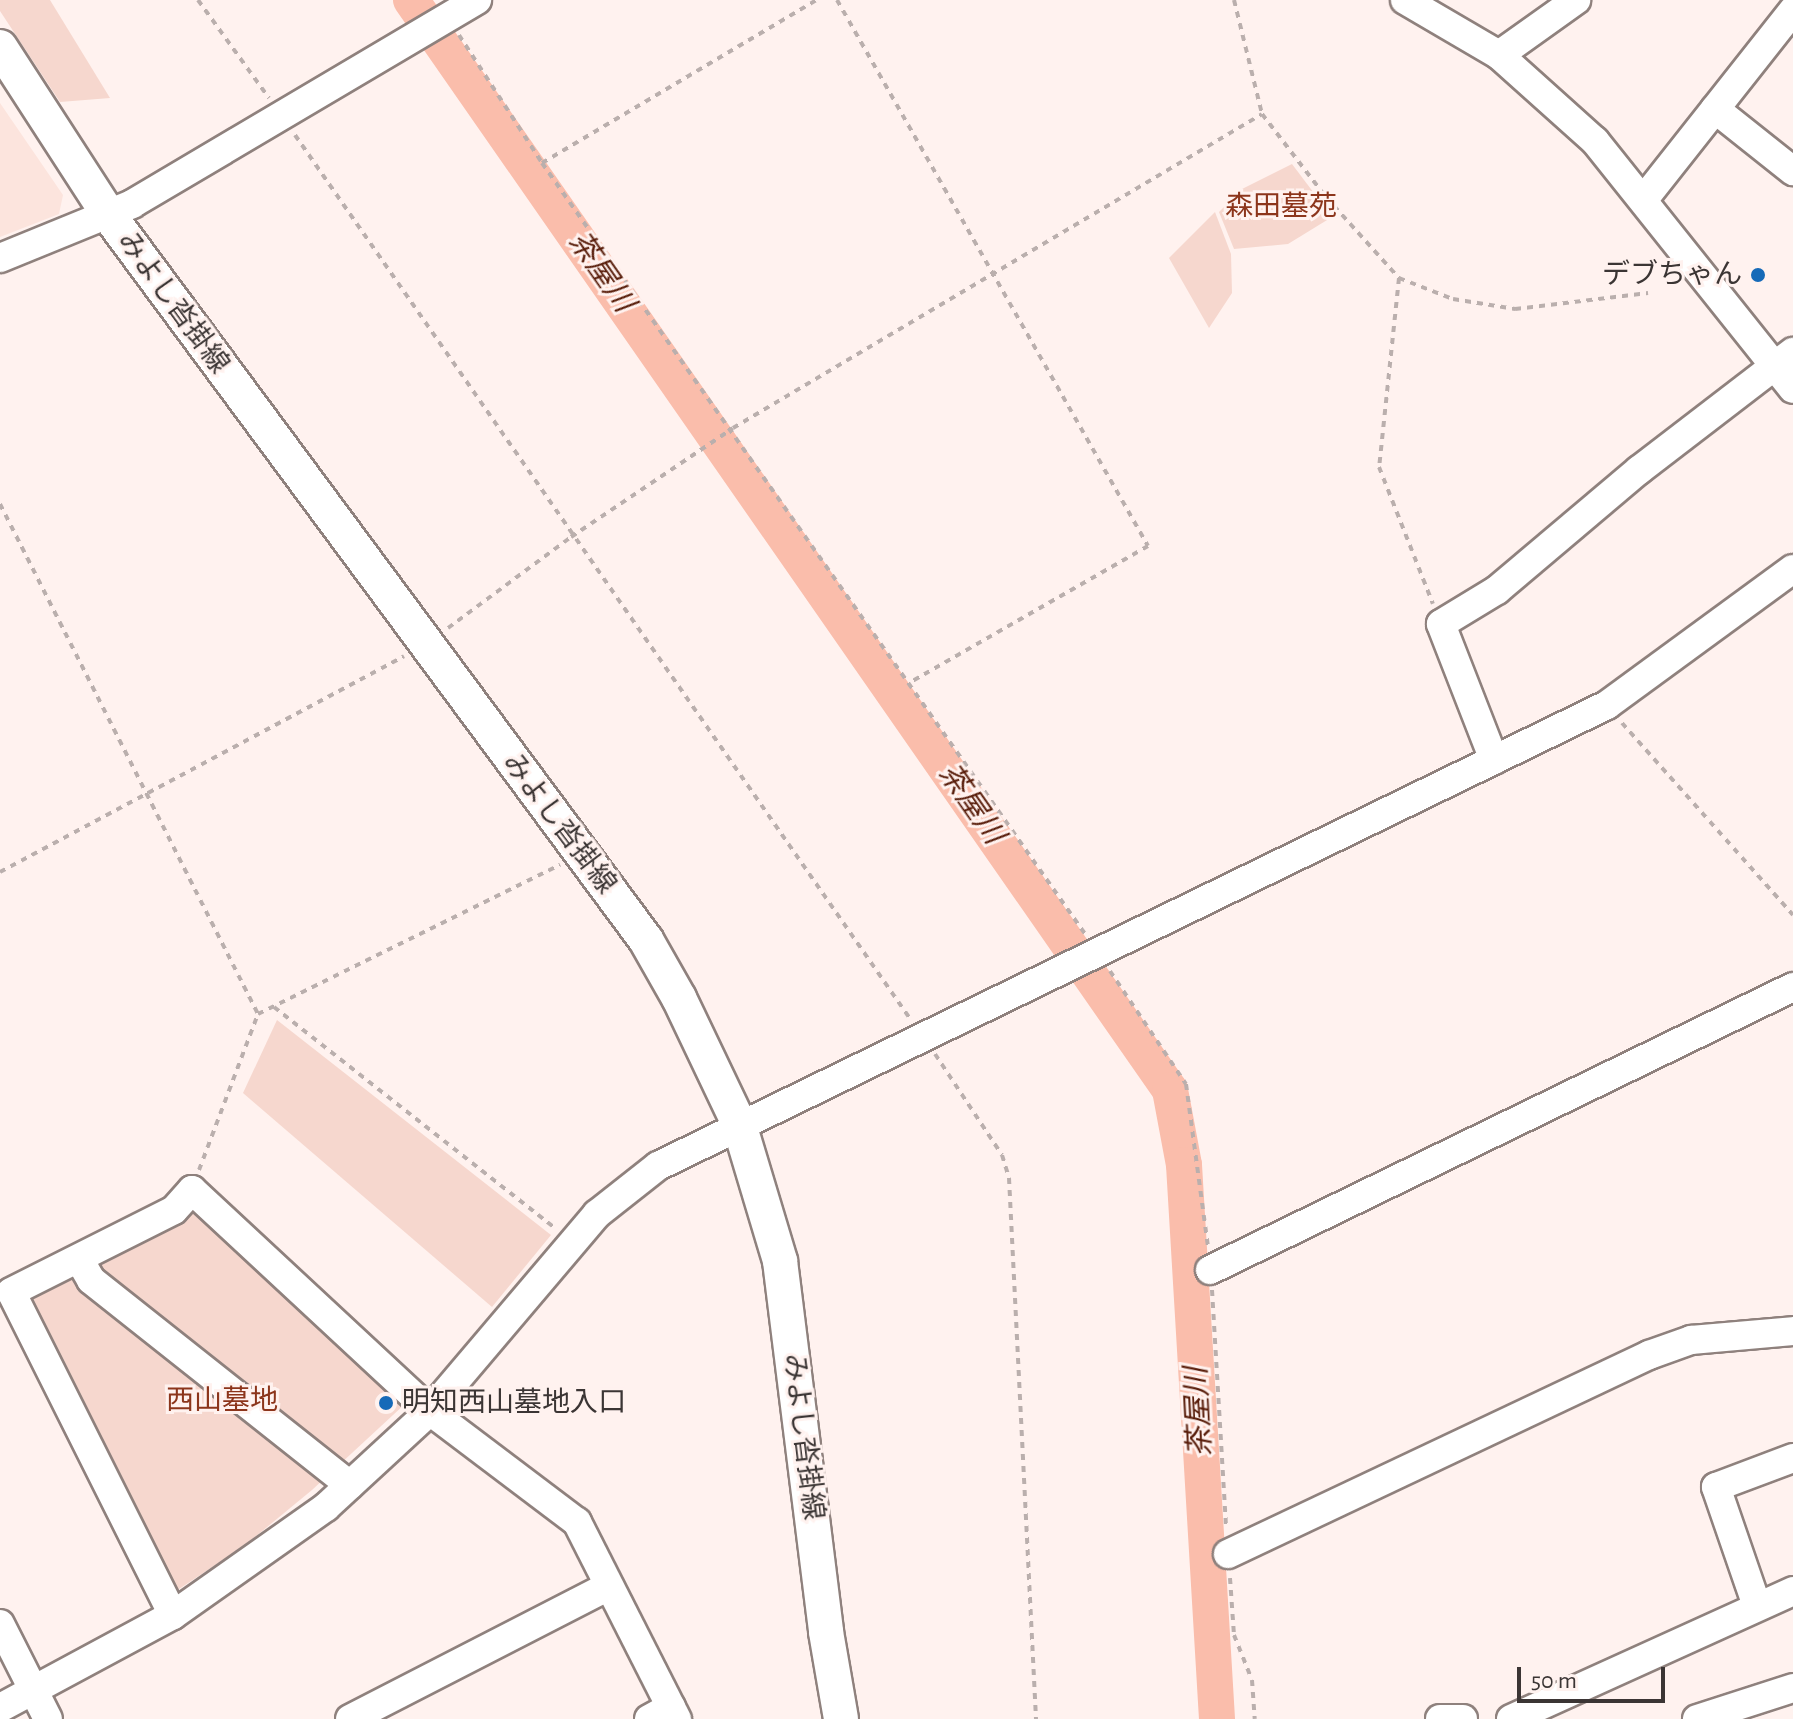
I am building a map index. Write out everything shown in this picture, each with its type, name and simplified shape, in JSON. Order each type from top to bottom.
[{"type":"main road","name":"みよし沓掛線","points":[[0,47],[108,214],[646,940],[739,1124],[780,1261],[826,1632],[841,1719]]},
{"type":"street","points":[[0,258],[108,214],[283,117],[477,0]]},
{"type":"street","points":[[1405,0],[1499,55],[1595,141],[1788,370],[1639,470],[1497,590],[1441,624],[1494,760]]},
{"type":"street","points":[[1499,55],[1576,0]]},
{"type":"street","points":[[1644,199],[1793,10]]},
{"type":"street","points":[[1715,109],[1793,171]]},
{"type":"street","points":[[0,1708],[173,1615],[250,1565],[350,1485],[430,1411],[572,1241],[658,1166],[922,1035],[1607,705],[1793,569]]},
{"type":"street","points":[[1210,1270],[1793,987]]},
{"type":"street","points":[[173,1615],[11,1292],[174,1210],[192,1190],[430,1411],[563,1507],[577,1522],[666,1715]]},
{"type":"street","points":[[79,1259],[91,1280],[350,1485]]},
{"type":"street","points":[[1228,1554],[1649,1355],[1691,1340],[1793,1331]]},
{"type":"street","points":[[1757,1606],[1716,1487],[1793,1458]]},
{"type":"street","points":[[350,1719],[609,1586]]},
{"type":"street","points":[[1511,1719],[1793,1591]]},
{"type":"street","points":[[0,1624],[48,1719]]},
{"type":"street","points":[[1697,1719],[1793,1688]]},
{"type":"street","points":[[1440,1719],[1463,1719]]},
{"type":"path","points":[[198,0],[283,117],[571,537],[922,1035],[1002,1155],[1009,1178],[1036,1719]]},
{"type":"path","points":[[542,163],[817,0]]},
{"type":"path","points":[[837,0],[1148,546],[909,683]]},
{"type":"path","points":[[1234,0],[1262,114],[1326,197],[1399,278],[1453,299],[1515,309],[1648,293]]},
{"type":"path","points":[[447,18],[542,163],[733,428],[1186,1084],[1210,1270],[1234,1635],[1252,1680],[1255,1719]]},
{"type":"path","points":[[0,872],[426,644],[571,537],[733,428],[995,277],[1262,114]]},
{"type":"path","points":[[1399,278],[1379,467],[1441,624]]},
{"type":"path","points":[[0,504],[3,517],[258,1014]]},
{"type":"path","points":[[1607,705],[1793,915]]},
{"type":"path","points":[[192,1190],[258,1014],[581,856]]},
{"type":"path","points":[[274,1007],[572,1241]]},
{"type":"shaded area","points":[[0,103],[63,195],[59,214],[0,237]]},
{"type":"green space","points":[[0,0],[50,0],[110,98],[60,102],[0,11]]},
{"type":"green space","name":"森田墓苑","points":[[1292,164],[1332,217],[1288,244],[1234,249],[1219,212],[1242,189]]},
{"type":"green space","points":[[1215,212],[1231,254],[1232,293],[1209,328],[1169,258]]},
{"type":"green space","points":[[277,1020],[551,1235],[492,1307],[243,1093]]},
{"type":"green space","name":"西山墓地","points":[[203,1208],[406,1403],[312,1490],[244,1546],[176,1591],[28,1296]]},
{"type":"waterway","name":"茶屋川","points":[[411,0],[1170,1090],[1184,1165],[1217,1719]]},
{"type":"place","name":"デブちゃん","points":[[1758,275]]},
{"type":"place","name":"明知西山墓地入口","points":[[386,1403]]}]
